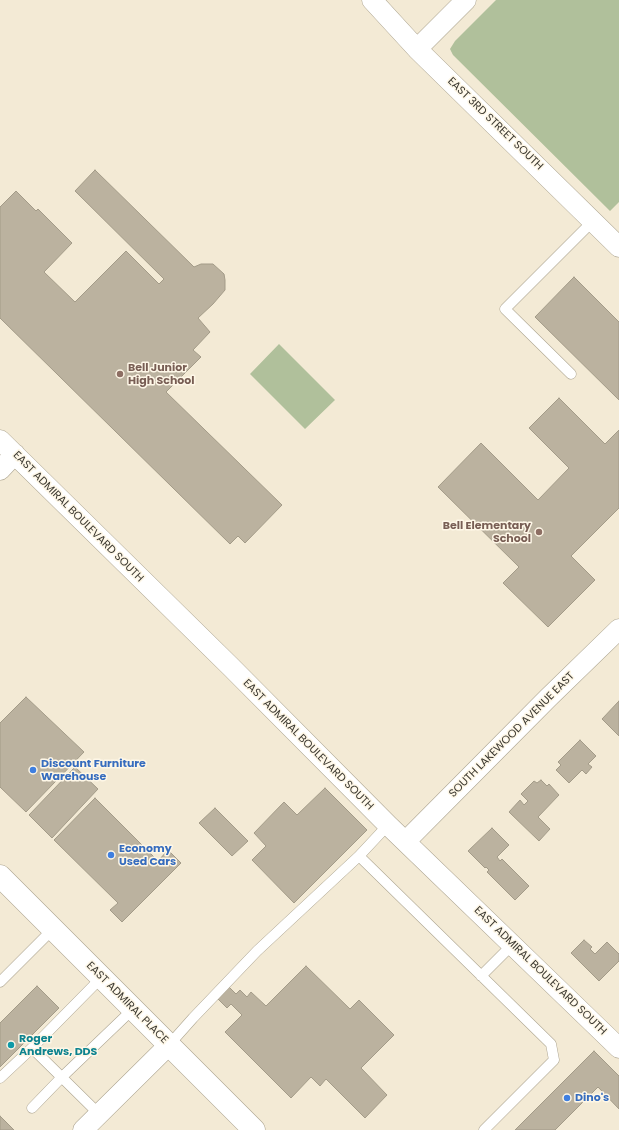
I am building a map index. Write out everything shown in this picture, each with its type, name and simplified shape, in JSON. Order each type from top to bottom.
[{"type":"main road","name":"EAST ADMIRAL PLACE","points":[[0,876],[254,1130]]},
{"type":"street","name":"EAST 3RD STREET SOUTH","points":[[372,0],[417,49],[619,247]]},
{"type":"street","points":[[417,49],[466,0]]},
{"type":"street","name":"EAST ADMIRAL BOULEVARD SOUTH","points":[[0,440],[388,824],[512,944],[615,1035]]},
{"type":"street","points":[[0,470],[15,454]]},
{"type":"street","name":"SOUTH LAKEWOOD AVENUE EAST","points":[[406,841],[548,698],[617,635]]},
{"type":"street","points":[[83,1130],[169,1045]]},
{"type":"lane","points":[[571,374],[505,309],[593,221]]},
{"type":"lane","points":[[169,1045],[198,1012],[257,951],[358,856],[388,824]]},
{"type":"lane","points":[[358,856],[551,1044],[554,1060],[484,1130]]},
{"type":"lane","points":[[0,982],[53,929]]},
{"type":"lane","points":[[481,976],[512,944]]},
{"type":"lane","points":[[0,1078],[101,978]]},
{"type":"lane","points":[[32,1108],[133,1009]]},
{"type":"lane","points":[[32,1048],[99,1114]]},
{"type":"green space","points":[[496,0],[619,0],[619,202],[610,211],[453,55],[450,49],[455,41]]},
{"type":"green space","points":[[279,344],[335,400],[305,429],[250,374]]},
{"type":"building","name":"Bell Junior High School","points":[[95,170],[194,267],[201,264],[213,264],[224,274],[225,290],[198,318],[210,332],[193,350],[201,357],[166,392],[282,505],[245,543],[238,536],[230,544],[0,318],[0,207],[16,191],[36,211],[38,209],[72,243],[44,272],[75,302],[126,251],[159,284],[164,279],[75,191]]},
{"type":"building","points":[[574,277],[619,322],[619,400],[535,317]]},
{"type":"building","name":"Bell Elementary School","points":[[559,398],[605,444],[619,430],[619,508],[571,556],[595,580],[548,627],[503,583],[519,567],[438,487],[481,443],[538,500],[569,468],[529,428]]},
{"type":"building","name":"Discount Furniture Warehouse","points":[[26,697],[84,752],[26,812],[0,787],[0,723]]},
{"type":"building","points":[[619,701],[619,736],[602,719]]},
{"type":"building","points":[[580,740],[596,756],[588,764],[592,767],[586,774],[582,770],[569,783],[556,770],[561,765],[558,762]]},
{"type":"building","points":[[75,767],[98,789],[52,838],[29,815]]},
{"type":"building","points":[[541,780],[547,786],[549,784],[559,795],[538,817],[550,829],[539,841],[509,812],[520,800],[524,805],[528,801],[521,794],[534,781],[537,783]]},
{"type":"building","points":[[325,788],[367,830],[294,903],[252,860],[266,846],[254,833],[284,802],[297,815]]},
{"type":"building","name":"Economy Used Cars","points":[[95,798],[158,861],[168,850],[181,863],[122,922],[110,910],[118,903],[54,840]]},
{"type":"building","points":[[215,808],[248,841],[232,856],[199,823]]},
{"type":"building","points":[[492,828],[509,845],[497,857],[500,861],[502,859],[529,886],[515,900],[487,872],[489,870],[486,867],[485,868],[468,851]]},
{"type":"building","points":[[584,940],[592,947],[590,949],[595,954],[607,942],[619,954],[619,961],[599,981],[571,953]]},
{"type":"building","points":[[306,966],[350,1009],[359,1000],[394,1035],[361,1068],[387,1095],[365,1118],[326,1079],[320,1086],[311,1077],[291,1098],[225,1032],[242,1015],[231,1004],[227,1008],[218,999],[229,987],[236,994],[240,990],[247,997],[251,992],[266,1006]]},
{"type":"building","name":"Roger Andrews, DDS","points":[[37,986],[59,1008],[0,1067],[0,1023]]},
{"type":"building","name":"Dino's","points":[[594,1051],[619,1076],[619,1109],[598,1087],[555,1130],[515,1130]]},
{"type":"building","points":[[0,1116],[14,1130],[0,1130]]},
{"type":"place","name":"Bell Junior High School","points":[[120,374]]},
{"type":"place","name":"Bell Elementary School","points":[[539,532]]},
{"type":"place","name":"Discount Furniture Warehouse","points":[[33,770]]},
{"type":"place","name":"Economy Used Cars","points":[[111,855]]},
{"type":"place","name":"Roger Andrews, DDS","points":[[11,1045]]},
{"type":"place","name":"Dino's","points":[[567,1098]]}]
